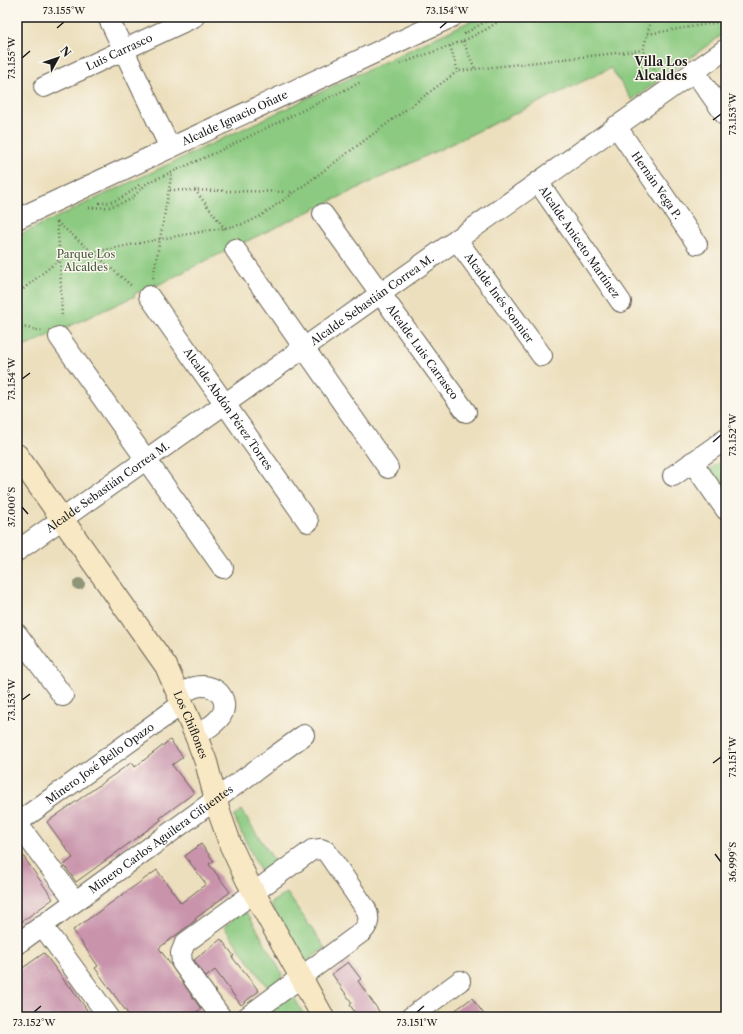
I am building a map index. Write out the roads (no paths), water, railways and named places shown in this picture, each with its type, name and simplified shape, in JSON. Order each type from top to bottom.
[{"type":"street","points":[[108,17],[170,148]]},
{"type":"street","name":"Luis Carrasco","points":[[44,87],[194,17]]},
{"type":"street","name":"Alcalde Ignacio Oñate","points":[[17,219],[447,18]]},
{"type":"street","name":"Alcalde Sebastián Correa M.","points":[[17,551],[726,49]]},
{"type":"street","points":[[694,71],[726,116]]},
{"type":"street","name":"Hernán Vega P.","points":[[616,126],[697,244]]},
{"type":"street","name":"Alcalde Aniceto Martínez","points":[[538,182],[621,302]]},
{"type":"street","name":"Alcalde Luis Carrasco","points":[[323,214],[466,412]]},
{"type":"street","name":"Alcalde Inés Sonnier","points":[[456,239],[542,356]]},
{"type":"street","points":[[235,249],[388,468]]},
{"type":"street","name":"Alcalde Abdón Pérez Torres","points":[[149,296],[308,522]]},
{"type":"street","points":[[59,337],[223,568]]},
{"type":"street","points":[[673,476],[726,439]]},
{"type":"street","name":"Los Chiflones","points":[[17,455],[63,518],[166,666],[206,762],[219,812],[231,846],[254,892],[324,1017]]},
{"type":"street","points":[[692,462],[726,510]]},
{"type":"street","points":[[17,634],[63,696]]},
{"type":"street","points":[[181,700],[190,689],[202,686],[214,688],[222,697],[224,707],[220,717],[196,736]]},
{"type":"street","name":"Minero José Bello Opazo","points":[[17,823],[181,700]]},
{"type":"street","name":"Minero Carlos Aguilera Cifuentes","points":[[17,944],[304,735]]},
{"type":"street","points":[[17,823],[75,902]]},
{"type":"street","points":[[221,1017],[182,963],[181,953],[185,943],[312,850],[320,849],[326,851],[366,909],[369,915],[369,921],[365,929],[247,1017]]},
{"type":"street","points":[[42,926],[109,1017]]},
{"type":"street","points":[[411,1017],[436,1009],[460,981]]},
{"type":"district","name":"Villa Los Alcaldes","points":[[661,69]]},
{"type":"park label","name":"Parque Los Alcaldes","points":[[86,260]]}]
